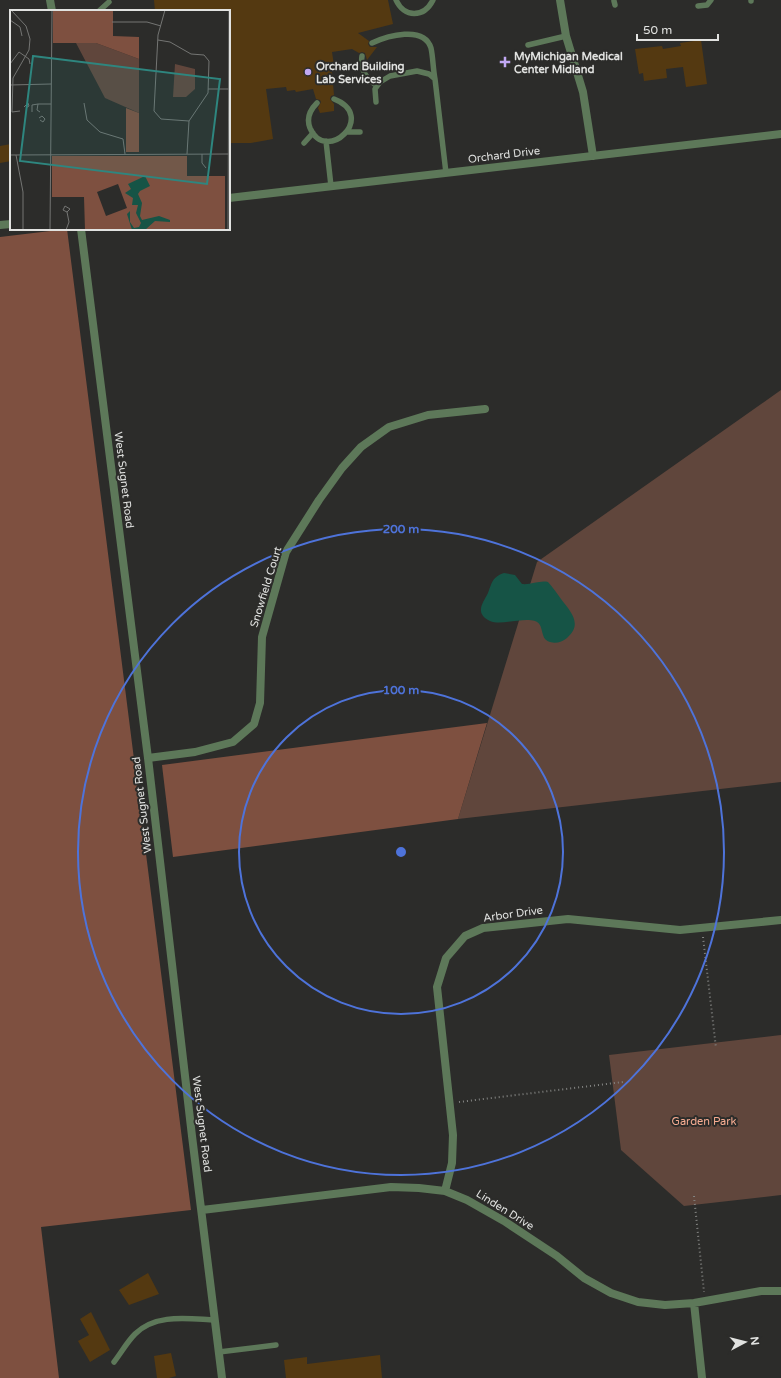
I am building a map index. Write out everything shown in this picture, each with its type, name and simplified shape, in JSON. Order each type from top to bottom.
[{"type":"street","points":[[50,0],[52,10]]},
{"type":"street","points":[[560,0],[566,36],[583,92],[593,156]]},
{"type":"street","name":"Orchard Drive","points":[[230,198],[781,134]]},
{"type":"street","points":[[0,225],[10,224]]},
{"type":"street","name":"West Sugnet Road","points":[[81,230],[148,758],[222,1378]]},
{"type":"street","name":"Snowfield Court","points":[[148,758],[195,752],[233,742],[254,724],[260,704],[262,637],[286,552],[319,500],[342,468],[361,447],[389,427],[428,415],[484,409]]},
{"type":"street","name":"Arbor Drive","points":[[445,1191],[452,1163],[453,1135],[437,987],[446,958],[465,936],[483,928],[568,918],[680,930],[781,920]]},
{"type":"street","name":"Linden Drive","points":[[202,1210],[391,1187],[445,1191],[467,1200],[504,1221],[556,1256],[584,1278],[611,1293],[638,1302],[665,1305],[694,1303],[761,1291],[781,1291]]},
{"type":"street","points":[[694,1303],[702,1378]]},
{"type":"lane","points":[[396,0],[402,9],[414,14],[426,10],[433,0]]},
{"type":"lane","points":[[698,6],[707,5],[711,0]]},
{"type":"lane","points":[[100,10],[109,2]]},
{"type":"lane","points":[[372,43],[379,40],[413,34],[421,36],[427,41],[430,47],[435,79],[446,173]]},
{"type":"lane","points":[[528,45],[566,36]]},
{"type":"lane","points":[[362,56],[361,63],[364,73],[370,81],[377,86]]},
{"type":"lane","points":[[376,102],[375,89],[380,82],[390,76],[417,71],[429,74],[435,79]]},
{"type":"lane","points":[[317,103],[309,114],[308,120],[310,127],[313,133],[321,139],[332,141],[348,132],[351,118],[346,106],[340,101],[334,99]]},
{"type":"lane","points":[[348,132],[360,132]]},
{"type":"lane","points":[[304,143],[313,133]]},
{"type":"lane","points":[[326,141],[331,186]]},
{"type":"lane","points":[[114,1362],[134,1334],[157,1320],[215,1320]]},
{"type":"lane","points":[[219,1352],[276,1345]]},
{"type":"path","points":[[702,928],[716,1048]]},
{"type":"path","points":[[449,1103],[623,1082]]},
{"type":"path","points":[[694,1196],[706,1301]]},
{"type":"green space","points":[[781,390],[781,782],[458,819],[537,562]]},
{"type":"green space","name":"Garden Park","points":[[781,1035],[781,1195],[684,1206],[621,1150],[609,1055]]},
{"type":"shaded area","points":[[67,230],[191,1210],[41,1227],[59,1378],[0,1378],[0,237]]},
{"type":"shaded area","points":[[504,573],[515,575],[522,584],[548,582],[572,613],[575,623],[572,633],[561,642],[552,643],[544,638],[540,625],[535,621],[524,620],[500,623],[490,621],[485,618],[481,611],[482,604],[493,581],[497,576]]},
{"type":"shaded area","points":[[487,723],[458,819],[173,857],[162,765]]},
{"type":"building","name":"Orchard Building Lab Services","points":[[154,0],[388,0],[393,24],[358,33],[369,41],[368,44],[370,47],[377,47],[367,60],[365,53],[359,53],[352,49],[332,52],[335,72],[332,72],[334,95],[331,96],[330,99],[334,104],[334,111],[320,113],[318,108],[321,102],[320,100],[316,99],[313,89],[296,92],[295,90],[287,91],[286,87],[266,89],[273,139],[251,143],[230,143],[230,10],[155,10]]},
{"type":"building","points":[[701,40],[707,84],[686,87],[683,67],[666,69],[667,78],[644,81],[643,73],[639,74],[635,49],[662,46],[663,49],[681,46],[680,43]]},
{"type":"building","points":[[10,144],[10,161],[0,163],[0,146]]},
{"type":"building","points":[[148,1273],[159,1294],[129,1305],[119,1290]]},
{"type":"building","points":[[91,1312],[110,1350],[90,1362],[78,1341],[89,1335],[80,1319]]},
{"type":"building","points":[[171,1353],[176,1376],[169,1378],[157,1378],[154,1356]]},
{"type":"building","points":[[380,1355],[382,1378],[286,1378],[284,1360],[307,1357],[307,1364]]},
{"type":"place","name":"MyMichigan Medical Center Midland","points":[[505,62]]},
{"type":"place","name":"Orchard Building Lab Services","points":[[308,72]]}]
